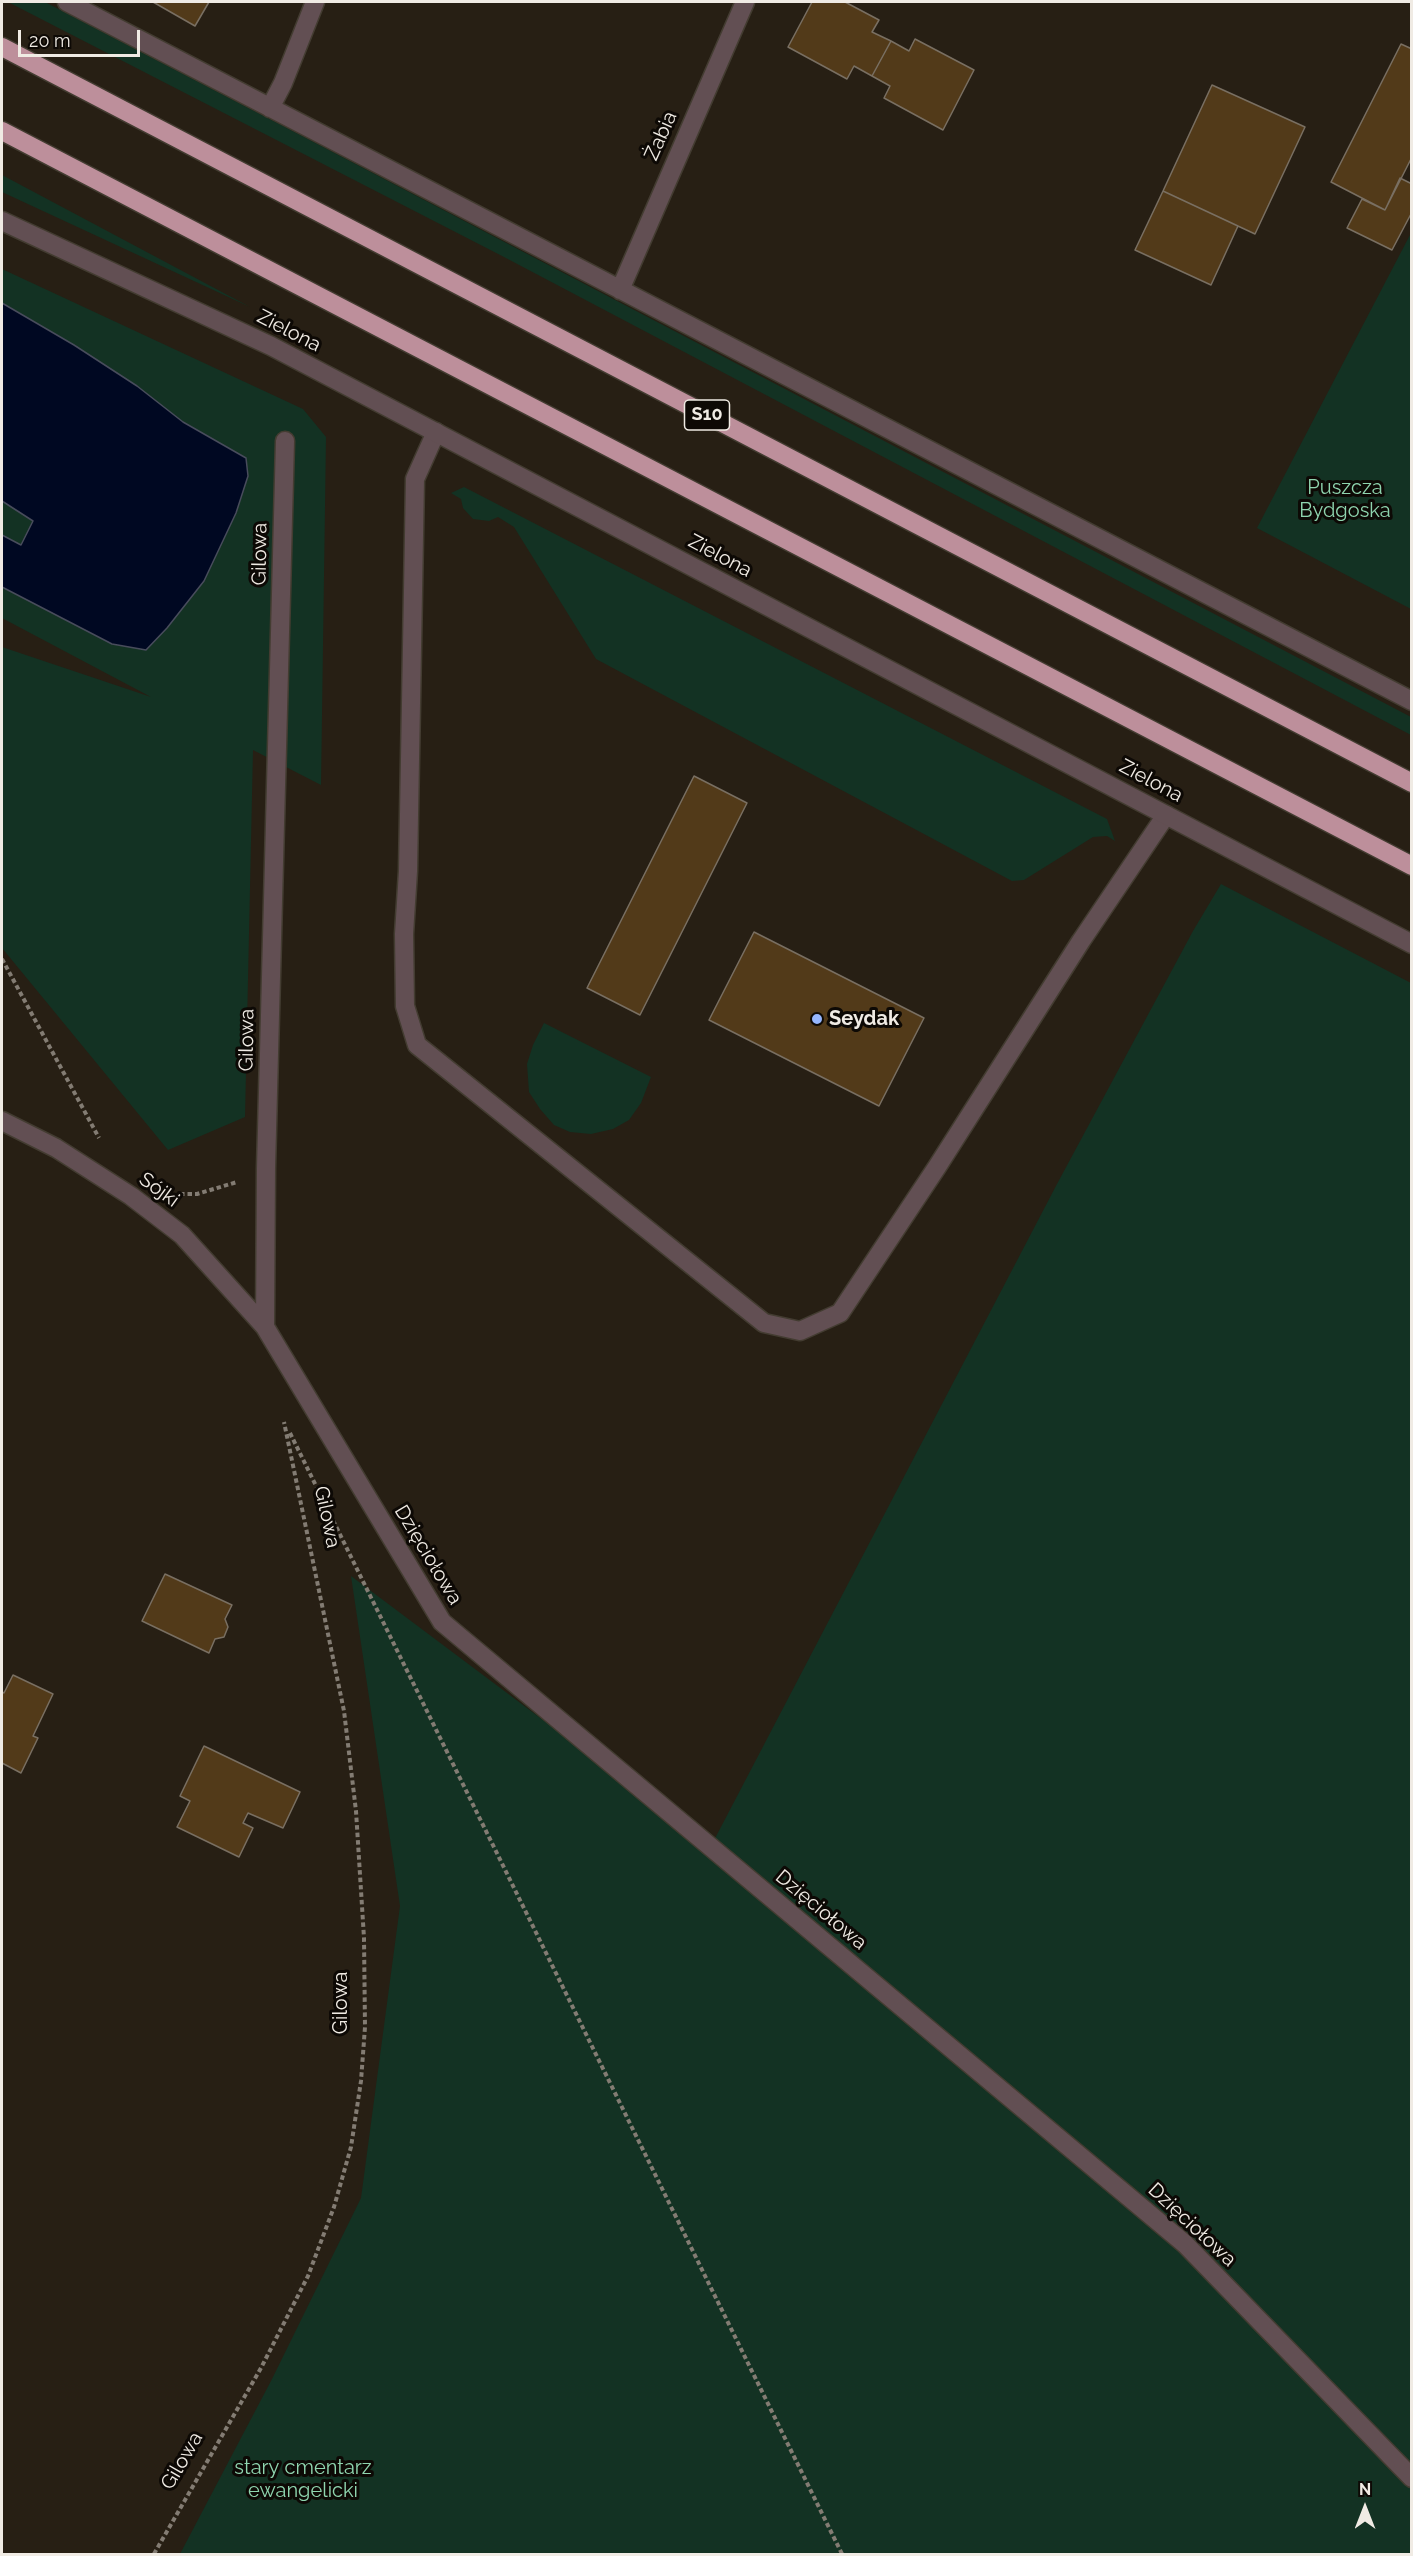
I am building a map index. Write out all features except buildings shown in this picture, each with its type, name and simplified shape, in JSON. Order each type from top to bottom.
[{"type":"highway","name":"S10","points":[[2,47],[1412,783]]},
{"type":"highway","points":[[2,131],[1412,866]]},
{"type":"street","points":[[67,2],[1412,701]]},
{"type":"street","points":[[270,108],[283,83],[315,2]]},
{"type":"street","name":"Żabia","points":[[620,290],[745,2]]},
{"type":"street","name":"Zielona","points":[[2,221],[271,346],[1412,944]]},
{"type":"street","points":[[436,432],[415,479],[408,871],[404,934],[405,1006],[417,1045],[764,1323],[800,1331],[840,1313],[937,1167],[1081,941],[1166,815]]},
{"type":"street","name":"Gilowa","points":[[265,1327],[266,1168],[285,441]]},
{"type":"street","name":"Sójki","points":[[2,1121],[56,1148],[131,1196],[182,1234],[265,1327]]},
{"type":"street","name":"Dzięciołowa","points":[[265,1327],[442,1622],[1185,2244],[1412,2478]]},
{"type":"path","points":[[2,959],[103,1144]]},
{"type":"path","points":[[131,1196],[197,1194],[234,1183],[266,1168]]},
{"type":"path","name":"Gilowa","points":[[154,2554],[261,2368],[308,2276],[334,2207],[351,2147],[361,2081],[365,2027],[364,1938],[356,1811],[344,1711],[282,1411]]},
{"type":"path","points":[[284,1422],[842,2554]]},
{"type":"green space","points":[[8,2],[45,2],[306,138],[1411,717],[1411,735],[504,257]]},
{"type":"green space","points":[[2,175],[250,307],[2,192]]},
{"type":"green space","name":"Puszcza Bydgoska","points":[[1411,233],[1411,609],[1257,528]]},
{"type":"green space","points":[[2,269],[303,409],[326,437],[321,785],[253,750],[245,1117],[168,1150],[2,948],[2,647],[151,697],[2,618]]},
{"type":"green space","points":[[464,487],[1107,819],[1115,841],[1107,836],[1093,837],[1024,880],[1012,881],[596,659],[514,527],[498,517],[489,521],[473,519],[463,508],[461,499],[451,493]]},
{"type":"green space","name":"stary cmentarz ewangelicki","points":[[1221,884],[1411,983],[1411,2554],[180,2554],[272,2379],[361,2198],[400,1906],[351,1576],[711,1846],[1057,1184],[1193,931]]},
{"type":"green space","points":[[544,1023],[651,1077],[641,1103],[629,1120],[613,1129],[591,1134],[570,1132],[554,1125],[529,1092],[527,1064]]},
{"type":"water","points":[[2,303],[74,345],[137,386],[183,422],[246,458],[248,476],[236,513],[204,581],[167,628],[146,650],[112,644],[2,587],[2,535],[21,545],[33,521],[2,501]]},
{"type":"place","name":"Seydak","points":[[817,1019]]}]
